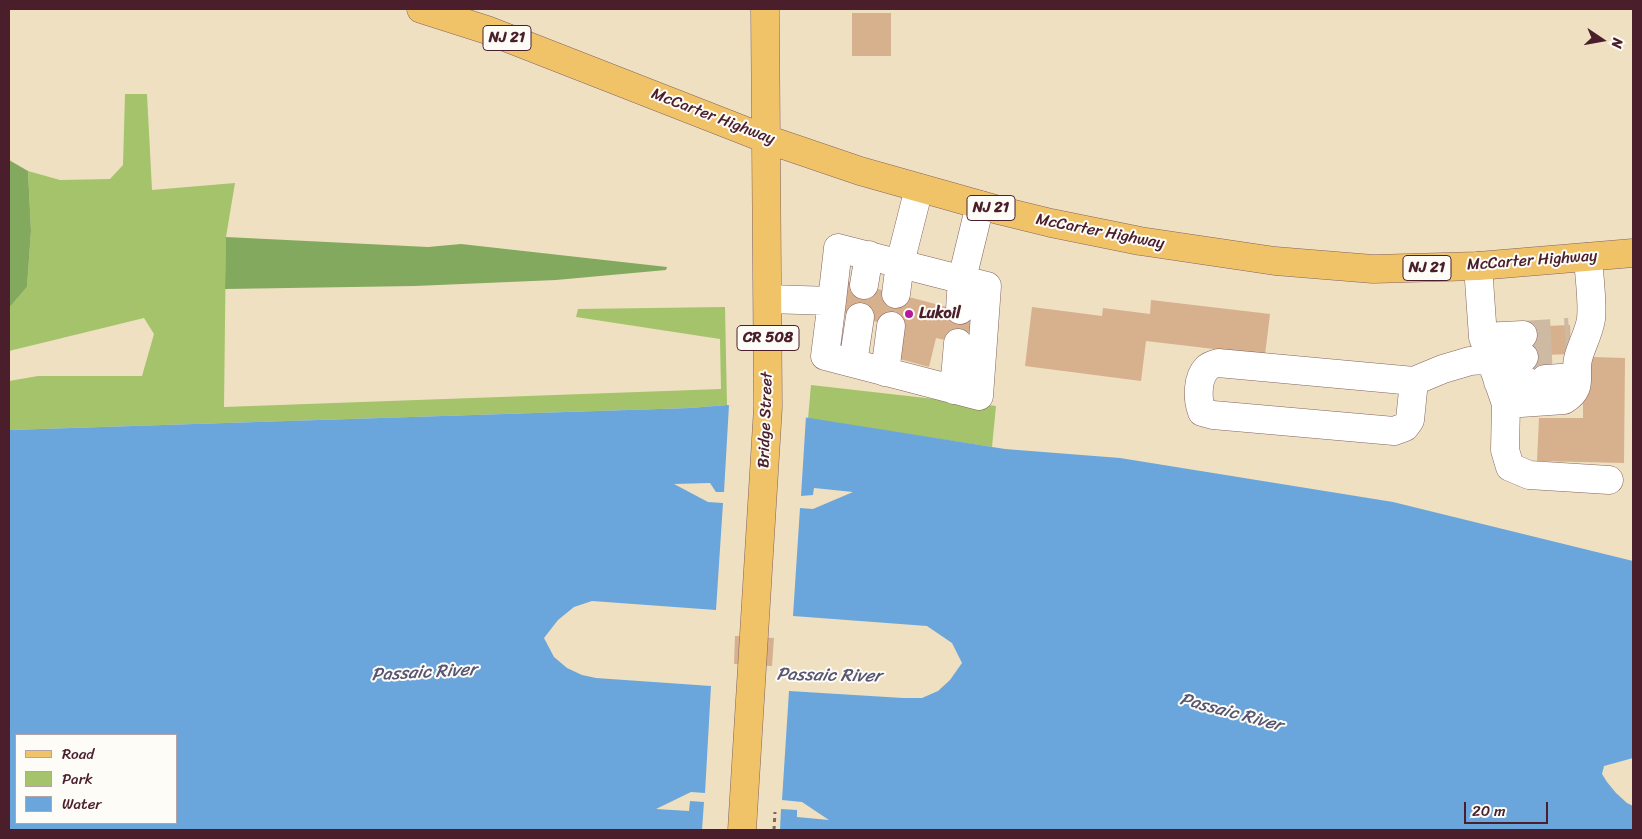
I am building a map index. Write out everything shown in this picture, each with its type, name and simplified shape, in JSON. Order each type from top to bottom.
[{"type":"main road","name":"McCarter Highway","points":[[421,9],[440,13],[487,30],[766,139],[860,171],[980,205],[1095,232],[1140,241],[1275,261],[1373,269],[1478,266],[1633,253]]},
{"type":"main road","name":"Bridge Street","points":[[742,830],[768,407],[765,9]]},
{"type":"lane","points":[[896,294],[900,263],[919,188]]},
{"type":"lane","points":[[960,310],[962,279],[980,205]]},
{"type":"lane","points":[[838,248],[869,255],[987,286],[979,396],[825,356],[838,248]]},
{"type":"lane","points":[[864,285],[869,255]]},
{"type":"lane","points":[[1414,381],[1410,420],[1404,427],[1394,432],[1213,415],[1202,412],[1198,402],[1201,376],[1208,366],[1218,363],[1414,381],[1443,369],[1470,361],[1564,400],[1572,395],[1577,385],[1577,350],[1591,319],[1588,257]]},
{"type":"lane","points":[[1478,266],[1505,450],[1510,467],[1529,475],[1609,480]]},
{"type":"lane","points":[[768,299],[832,301]]},
{"type":"lane","points":[[853,363],[860,318]]},
{"type":"lane","points":[[885,372],[891,326]]},
{"type":"lane","points":[[954,390],[958,343]]},
{"type":"lane","points":[[1494,370],[1577,350]]},
{"type":"lane","points":[[1494,370],[1529,363]]},
{"type":"path","points":[[774,830],[776,812]]},
{"type":"green space","points":[[125,94],[147,94],[152,190],[235,183],[226,237],[224,407],[721,389],[720,339],[576,317],[578,309],[725,307],[727,405],[690,408],[9,430],[9,381],[38,376],[142,376],[154,334],[144,318],[9,351],[9,308],[27,287],[31,231],[28,171],[60,180],[110,179],[123,165]]},
{"type":"green space","points":[[9,160],[28,171],[31,231],[27,287],[9,308]]},
{"type":"green space","points":[[226,237],[428,247],[461,244],[667,267],[666,270],[556,280],[415,286],[225,289]]},
{"type":"green space","points":[[811,385],[996,406],[992,447],[808,419]]},
{"type":"water","name":"Passaic River","points":[[727,405],[1005,449],[1120,458],[1393,502],[1633,561],[1633,830],[9,830],[9,430],[690,408]]},
{"type":"pier","points":[[729,405],[806,416],[801,496],[813,495],[814,488],[853,492],[813,509],[800,508],[793,616],[927,626],[952,643],[962,663],[950,680],[938,691],[922,698],[789,691],[782,800],[802,802],[829,820],[797,817],[797,810],[781,809],[780,830],[702,830],[704,802],[690,801],[689,811],[656,809],[691,792],[705,793],[711,686],[596,678],[582,675],[567,668],[554,657],[544,638],[558,620],[574,607],[592,601],[716,610],[723,503],[708,502],[674,484],[710,483],[716,492],[724,492]]},
{"type":"pier","points":[[1633,758],[1633,806],[1616,793],[1602,774],[1604,766]]},
{"type":"building","points":[[852,13],[891,13],[891,56],[852,56]]},
{"type":"building","name":"Lukoil","points":[[844,280],[981,316],[973,347],[936,338],[929,367],[896,358],[903,329],[836,311]]},
{"type":"building","points":[[1151,300],[1270,314],[1265,355],[1146,341],[1141,381],[1025,366],[1032,307],[1102,316],[1103,308],[1150,314]]},
{"type":"building","points":[[1570,325],[1571,354],[1545,355],[1547,387],[1525,388],[1522,327]]},
{"type":"building","points":[[1586,358],[1625,358],[1624,463],[1537,461],[1539,418],[1583,418]]},
{"type":"building","points":[[735,636],[774,638],[772,666],[734,664]]},
{"type":"tunnel","points":[[1523,335],[1569,332]]},
{"type":"tunnel","points":[[1524,357],[1570,355]]},
{"type":"place","name":"Lukoil","points":[[909,314]]}]
